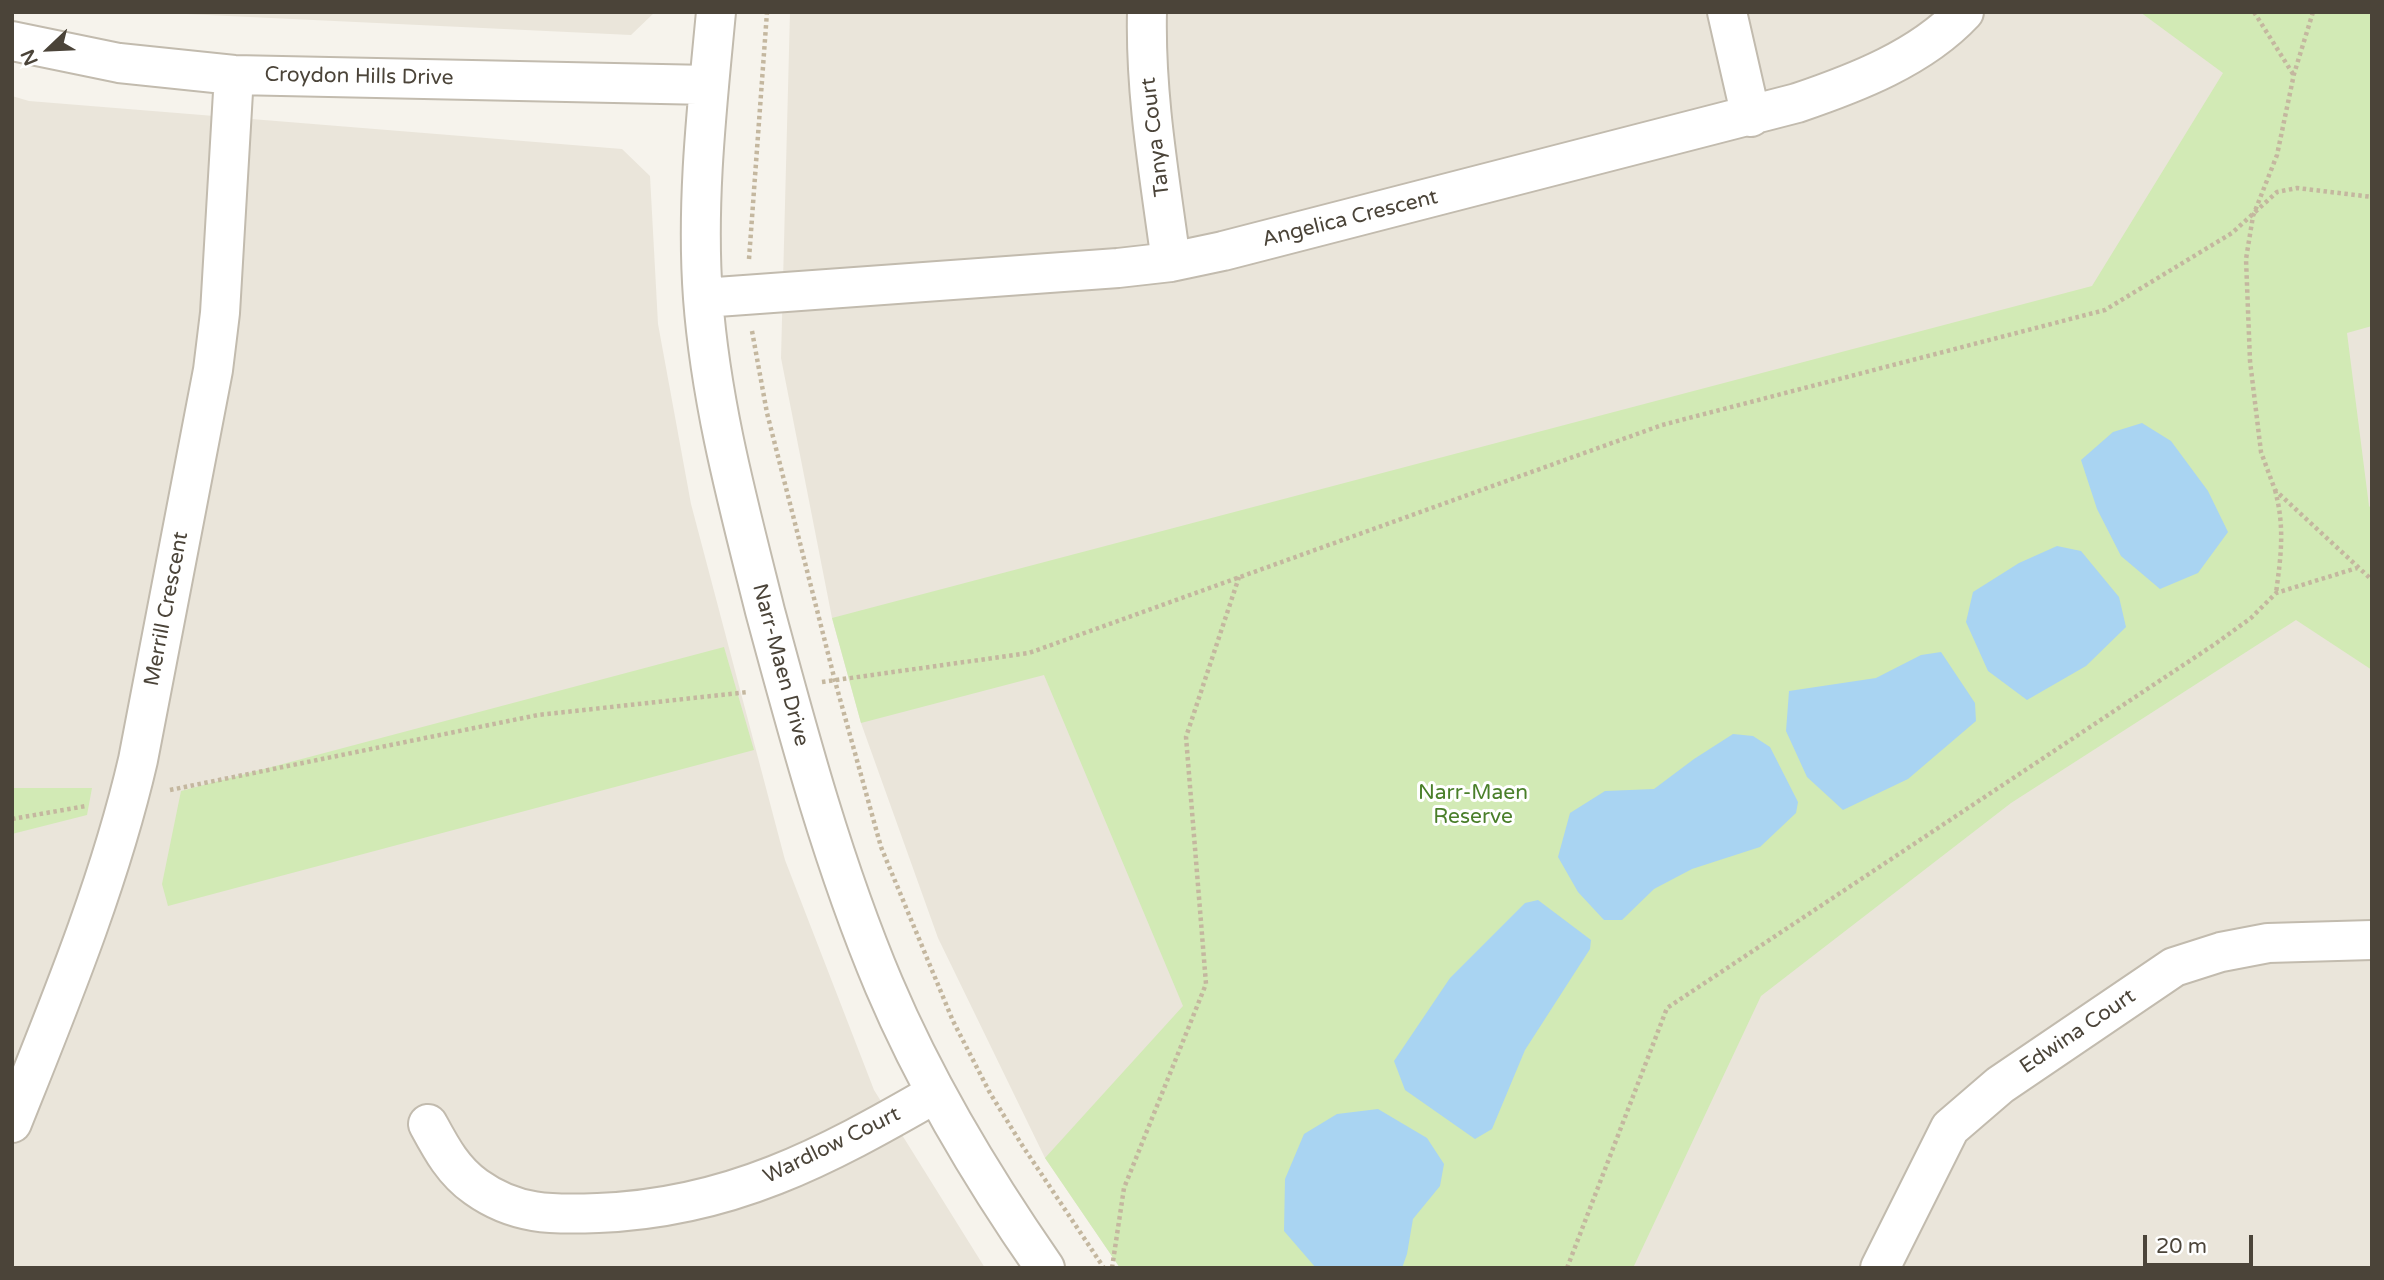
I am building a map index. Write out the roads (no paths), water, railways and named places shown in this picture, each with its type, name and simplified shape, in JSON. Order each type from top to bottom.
[{"type":"street","name":"Narr-Maen Drive","points":[[716,12],[701,191],[703,298],[721,434],[785,687],[844,883],[885,987],[936,1093],[1007,1213],[1045,1268]]},
{"type":"street","name":"Tanya Court","points":[[1147,12],[1149,88],[1171,262]]},
{"type":"street","points":[[1727,12],[1751,117]]},
{"type":"street","name":"Angelica Crescent","points":[[703,298],[1062,273],[1171,262],[1223,251],[1751,117],[1846,87],[1914,52],[1964,12]]},
{"type":"street","name":"Croydon Hills Drive","points":[[12,41],[119,63],[234,75],[709,85]]},
{"type":"street","name":"Merrill Crescent","points":[[12,1124],[75,967],[129,799],[212,370],[220,313],[234,75]]},
{"type":"street","name":"Edwina Court","points":[[1880,1268],[1950,1128],[2000,1085],[2174,967],[2221,952],[2268,943],[2372,940]]},
{"type":"street","name":"Wardlow Court","points":[[428,1124],[444,1154],[458,1172],[497,1200],[546,1214],[622,1212],[721,1195],[763,1181],[872,1130],[936,1093]]},
{"type":"water","points":[[2142,423],[2171,441],[2208,491],[2228,532],[2198,573],[2160,589],[2121,556],[2097,509],[2081,460],[2113,432]]},
{"type":"water","points":[[2057,546],[2081,551],[2119,597],[2126,627],[2086,666],[2027,700],[1988,671],[1966,622],[1973,592],[2019,563]]},
{"type":"water","points":[[1941,652],[1975,703],[1976,721],[1908,779],[1843,810],[1807,777],[1786,731],[1789,691],[1876,678],[1921,655]]},
{"type":"water","points":[[1733,734],[1753,736],[1770,747],[1798,802],[1796,813],[1760,847],[1692,869],[1654,889],[1622,920],[1604,920],[1578,892],[1558,857],[1570,813],[1605,791],[1654,789]]},
{"type":"water","points":[[1538,900],[1591,940],[1590,949],[1525,1050],[1492,1129],[1475,1139],[1405,1090],[1394,1061],[1450,978],[1525,903]]},
{"type":"water","points":[[1378,1109],[1427,1138],[1444,1164],[1440,1186],[1413,1219],[1402,1268],[1316,1268],[1284,1231],[1285,1179],[1304,1134],[1337,1114]]},
{"type":"park label","name":"Narr-Maen Reserve","points":[[1473,805]]}]
